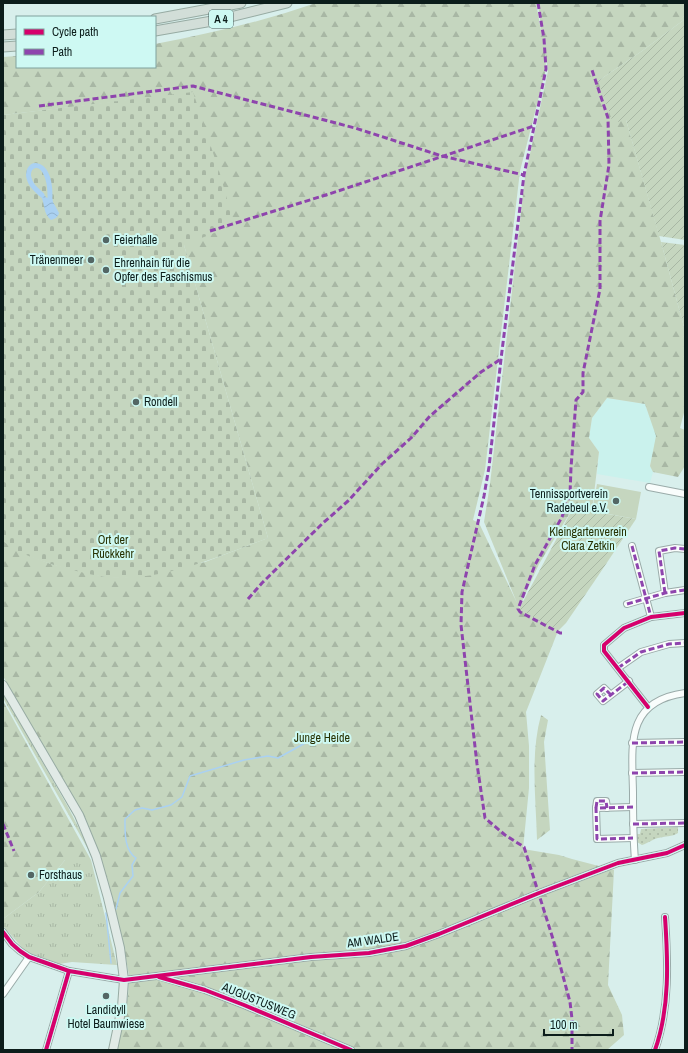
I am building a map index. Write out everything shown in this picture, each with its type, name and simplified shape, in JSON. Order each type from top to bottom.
[{"type":"highway","name":"A 4","points":[[156,19],[241,3]]},
{"type":"highway","name":"A 4","points":[[156,31],[225,19],[287,3]]},
{"type":"highway","points":[[3,35],[16,34]]},
{"type":"highway","points":[[3,47],[16,46]]},
{"type":"main road","points":[[3,685],[79,815],[96,856],[120,948],[124,980],[122,1007],[113,1050]]},
{"type":"street","points":[[650,487],[685,494]]},
{"type":"street","points":[[632,546],[651,617]]},
{"type":"street","points":[[665,593],[659,551],[675,548],[685,549]]},
{"type":"street","points":[[627,604],[665,593],[685,590]]},
{"type":"street","points":[[648,707],[604,651],[604,645],[624,628],[651,617],[685,613]]},
{"type":"street","points":[[618,668],[641,652],[669,644],[685,642]]},
{"type":"street","points":[[611,695],[629,681]]},
{"type":"street","points":[[635,860],[633,838],[632,743],[635,728],[641,716],[648,707],[661,699],[674,694],[685,693]]},
{"type":"street","points":[[632,743],[685,742]]},
{"type":"street","points":[[632,773],[685,772]]},
{"type":"street","points":[[633,807],[596,808],[597,839],[633,838]]},
{"type":"street","points":[[633,824],[685,823]]},
{"type":"street","name":"AM WALDE","points":[[124,980],[311,957],[369,953],[406,946],[539,893],[612,866],[667,853],[685,845]]},
{"type":"street","points":[[655,1050],[662,1030],[668,970],[665,917]]},
{"type":"street","points":[[3,932],[12,944],[29,956],[70,971],[124,980]]},
{"type":"street","points":[[3,994],[29,956]]},
{"type":"street","points":[[46,1050],[70,971]]},
{"type":"street","name":"AUGUSTUSWEG","points":[[157,976],[205,990],[237,1002],[351,1050]]},
{"type":"shaded area","points":[[607,398],[645,404],[657,436],[650,465],[653,472],[650,483],[597,474],[599,452],[589,438],[592,418]]},
{"type":"green space","name":"Junge Heide","points":[[316,3],[536,3],[542,36],[538,3],[685,3],[685,19],[598,81],[626,120],[685,331],[685,409],[680,428],[685,430],[685,466],[678,477],[653,472],[650,466],[656,436],[645,404],[607,398],[592,418],[589,438],[599,452],[592,511],[573,508],[539,564],[519,608],[558,631],[526,712],[529,746],[529,788],[523,849],[559,855],[614,870],[608,985],[622,1015],[624,1035],[607,1050],[116,1050],[128,996],[129,976],[124,947],[108,884],[62,783],[3,676],[3,541],[33,557],[51,564],[101,576],[123,578],[205,562],[268,538],[184,245],[193,93],[3,115],[3,57],[16,56],[16,68],[156,68],[156,44],[196,36],[276,16]],"holes":[[[545,51],[548,71],[525,177],[490,484],[484,522],[517,603],[479,523],[473,520],[485,470],[520,171],[546,69]]]},
{"type":"green space","points":[[685,19],[685,240],[659,236],[626,120],[613,123],[598,81]]},
{"type":"green space","name":"Ort der Rückkehr","points":[[193,92],[220,174],[234,225],[184,245],[268,538],[198,564],[162,573],[124,578],[92,575],[38,560],[15,549],[3,541],[3,115]]},
{"type":"green space","points":[[661,242],[685,245],[685,331]]},
{"type":"green space","name":"Tennissportverein Radebeul e.V.","points":[[597,484],[641,492],[636,519],[592,511]]},
{"type":"green space","name":"Kleingartenverein Clara Zetkin","points":[[573,508],[636,519],[566,623],[558,631],[519,609]]},
{"type":"green space","points":[[3,693],[68,807],[91,852],[89,851],[3,698]]},
{"type":"green space","points":[[3,701],[91,860],[65,860],[39,892],[3,919]]},
{"type":"green space","points":[[541,715],[548,720],[544,742],[550,830],[537,840],[535,761]]},
{"type":"green space","points":[[678,827],[678,833],[673,835],[656,839],[642,845],[637,842],[637,834],[640,834],[641,829]]},
{"type":"green space","points":[[65,860],[91,860],[117,965],[72,962],[59,964],[26,952],[3,926],[3,919],[39,892]]},
{"type":"water","points":[[44,195],[47,198],[52,196],[53,202],[59,213],[57,217],[52,220],[48,218],[45,212],[41,196]]},
{"type":"waterway","points":[[42,195],[30,181],[29,174],[30,169],[33,166],[42,168],[46,173],[49,183],[50,196]]},
{"type":"waterway","points":[[116,909],[120,893],[133,876],[132,865],[136,858],[132,855],[127,846],[125,819],[135,810],[142,808],[152,810],[171,805],[182,797],[190,776],[244,760],[268,756],[278,758],[307,742]]},
{"type":"waterway","points":[[106,913],[111,963]]},
{"type":"marked path","points":[[538,3],[544,39],[546,69],[524,175],[489,467],[484,496],[462,592],[461,625],[477,764],[485,818],[505,835],[524,847],[553,939],[570,1002],[572,1019],[572,1050]]},
{"type":"marked path","points":[[562,633],[520,612],[518,609],[535,565],[562,517],[570,494],[576,400],[583,392],[583,373],[600,289],[600,221],[609,165],[608,118],[592,70]]},
{"type":"marked path","points":[[39,106],[193,86],[355,128],[442,156],[524,175]]},
{"type":"marked path","points":[[210,231],[329,194],[534,126]]},
{"type":"marked path","points":[[248,599],[262,583],[323,523],[348,501],[382,464],[411,438],[430,416],[481,372],[501,359]]},
{"type":"marked path","points":[[632,546],[651,617]]},
{"type":"marked path","points":[[665,593],[659,551],[675,548],[685,549]]},
{"type":"marked path","points":[[627,604],[665,593],[685,590]]},
{"type":"marked path","points":[[618,668],[641,652],[669,644],[685,643]]},
{"type":"marked path","points":[[611,695],[604,688],[597,694],[603,701],[629,681]]},
{"type":"marked path","points":[[632,743],[685,742]]},
{"type":"marked path","points":[[632,773],[685,772]]},
{"type":"marked path","points":[[596,808],[597,801],[606,801],[607,808]]},
{"type":"marked path","points":[[633,807],[596,808],[597,839],[633,838]]},
{"type":"marked path","points":[[633,824],[685,823]]},
{"type":"marked path","points":[[3,824],[14,851]]},
{"type":"cycle path","points":[[648,707],[604,651],[604,645],[624,628],[651,617],[685,613]]},
{"type":"cycle path","points":[[3,932],[12,944],[29,957],[69,971],[124,980],[311,957],[369,953],[406,946],[618,863],[667,853],[685,845]]},
{"type":"cycle path","points":[[655,1050],[660,1034],[666,1001],[667,950],[665,917]]},
{"type":"cycle path","points":[[46,1050],[69,971]]},
{"type":"cycle path","points":[[159,977],[205,990],[351,1050]]},
{"type":"place","name":"Feierhalle","points":[[106,240]]},
{"type":"place","name":"Tränenmeer","points":[[91,260]]},
{"type":"place","name":"Ehrenhain für die Opfer des Faschismus","points":[[106,270]]},
{"type":"place","name":"Rondell","points":[[136,402]]},
{"type":"place","name":"Tennissportverein Radebeul e.V.","points":[[616,501]]},
{"type":"place","name":"Forsthaus","points":[[31,875]]},
{"type":"place","name":"Landidyll Hotel Baumwiese","points":[[106,996]]}]
